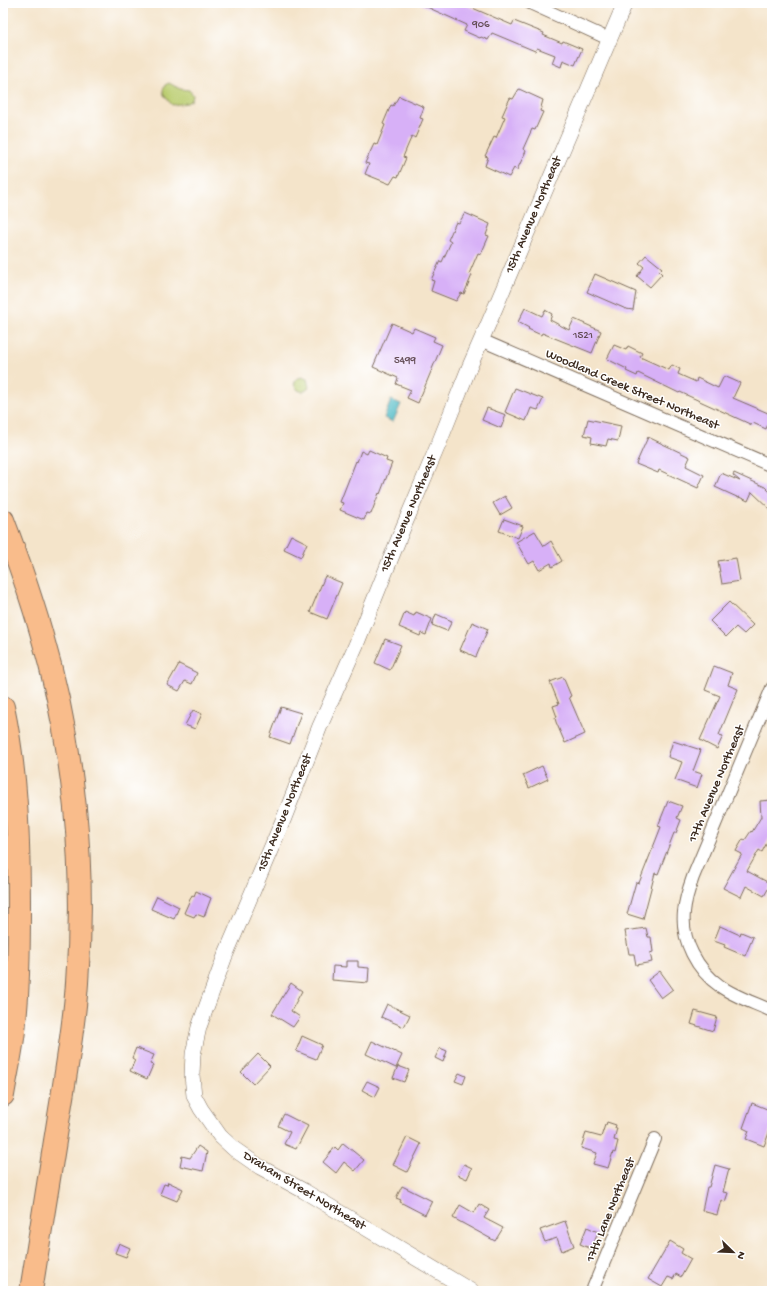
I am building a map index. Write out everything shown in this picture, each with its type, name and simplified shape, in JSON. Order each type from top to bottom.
[{"type":"highway","points":[[3,520],[27,585],[42,633],[62,718],[74,805],[80,893],[78,960],[73,1027],[31,1291]]},
{"type":"highway","points":[[3,707],[13,762],[19,887],[18,972],[15,1022],[3,1095]]},
{"type":"street","points":[[530,3],[609,39]]},
{"type":"street","name":"15th Avenue Northeast","points":[[199,1027],[225,956],[284,818],[320,726],[356,645],[439,443],[468,368],[625,3]]},
{"type":"street","name":"Woodland Creek Street Northeast","points":[[481,340],[772,466]]},
{"type":"street","name":"17th Avenue Northeast","points":[[772,688],[693,877],[688,892],[684,913],[686,938],[701,968],[721,987],[739,997],[772,1011]]},
{"type":"street","name":"Draham Street Northeast","points":[[199,1027],[193,1054],[192,1075],[194,1096],[201,1109],[220,1136],[234,1149],[260,1167],[304,1191],[471,1291]]},
{"type":"street","name":"17th Lane Northeast","points":[[592,1291],[655,1139]]},
{"type":"green space","points":[[169,83],[180,89],[189,90],[193,95],[192,100],[187,103],[172,105],[164,95],[163,90],[165,85]]},
{"type":"green space","points":[[302,377],[307,379],[309,388],[303,392],[298,390],[294,385],[296,379]]},
{"type":"water","points":[[391,400],[401,404],[393,422],[384,418]]},
{"type":"building","points":[[418,3],[461,3],[512,25],[514,21],[544,33],[543,35],[562,43],[563,41],[582,49],[575,65],[563,60],[561,67],[552,63],[555,55],[537,48],[535,51],[492,33],[488,40],[481,37],[480,38],[464,31],[467,25]]},
{"type":"building","points":[[519,89],[543,100],[540,111],[543,112],[535,130],[532,129],[523,149],[526,151],[517,170],[514,168],[509,177],[485,166],[488,157],[485,156],[494,137],[496,138],[505,117],[502,116],[510,98],[513,99]]},
{"type":"building","points":[[399,96],[424,107],[420,118],[423,119],[415,138],[412,136],[408,145],[403,157],[406,158],[398,177],[395,176],[390,184],[365,174],[369,164],[365,163],[374,144],[377,145],[385,125],[383,124],[391,105],[393,106]]},
{"type":"building","points":[[465,213],[490,224],[486,235],[489,236],[481,254],[478,253],[469,274],[472,275],[464,294],[461,293],[456,301],[431,291],[434,281],[431,280],[440,261],[442,262],[451,242],[448,240],[456,222],[459,223]]},
{"type":"building","points":[[646,255],[662,268],[659,271],[662,274],[650,287],[637,276],[644,267],[639,263]]},
{"type":"building","points":[[595,274],[636,292],[633,310],[626,309],[587,292]]},
{"type":"building","points":[[525,308],[542,316],[545,310],[552,314],[550,320],[569,330],[574,319],[601,331],[592,353],[528,329],[529,328],[518,322]]},
{"type":"building","points":[[392,323],[412,332],[414,328],[435,337],[433,341],[442,345],[418,403],[407,398],[411,390],[396,384],[398,378],[373,367]]},
{"type":"building","points":[[614,345],[626,350],[628,346],[642,353],[640,357],[669,370],[672,365],[680,369],[678,374],[696,382],[697,378],[718,388],[724,376],[740,383],[733,398],[768,413],[771,416],[766,429],[753,423],[752,425],[638,373],[637,376],[626,371],[627,369],[607,359]]},
{"type":"building","points":[[515,388],[543,399],[538,410],[531,408],[526,421],[505,412]]},
{"type":"building","points":[[487,408],[506,415],[501,428],[482,420]]},
{"type":"building","points":[[588,419],[621,426],[618,441],[608,439],[606,446],[591,443],[592,437],[584,435]]},
{"type":"building","points":[[648,437],[690,457],[686,466],[704,475],[698,488],[659,470],[658,473],[636,464]]},
{"type":"building","points":[[369,450],[387,458],[386,461],[392,463],[371,514],[367,513],[364,520],[340,510],[343,503],[340,502],[361,451],[367,454]]},
{"type":"building","points":[[721,473],[740,481],[733,475],[734,473],[765,487],[772,494],[772,511],[752,492],[748,501],[715,487]]},
{"type":"building","points":[[505,496],[512,508],[500,515],[493,503]]},
{"type":"building","points":[[504,519],[523,526],[518,538],[499,531]]},
{"type":"building","points":[[535,531],[544,546],[551,541],[562,561],[552,567],[551,563],[539,570],[534,561],[529,564],[516,542]]},
{"type":"building","points":[[291,535],[307,543],[301,557],[284,549]]},
{"type":"building","points":[[736,558],[740,581],[722,584],[718,561]]},
{"type":"building","points":[[325,576],[342,583],[327,619],[310,612]]},
{"type":"building","points":[[729,602],[753,625],[744,634],[736,627],[726,637],[710,621]]},
{"type":"building","points":[[405,612],[414,616],[416,612],[432,619],[426,635],[421,633],[420,636],[399,627]]},
{"type":"building","points":[[436,614],[452,621],[447,631],[432,625]]},
{"type":"building","points":[[472,622],[488,629],[476,657],[460,650]]},
{"type":"building","points":[[385,639],[401,645],[390,670],[375,663]]},
{"type":"building","points":[[179,664],[197,673],[192,684],[185,681],[179,691],[167,685]]},
{"type":"building","points":[[714,666],[732,673],[728,685],[738,689],[719,735],[723,736],[717,749],[700,740],[720,696],[705,690]]},
{"type":"building","points":[[563,677],[571,696],[569,697],[585,734],[565,743],[555,718],[557,717],[553,706],[559,704],[550,682]]},
{"type":"building","points":[[281,707],[301,713],[290,744],[270,737]]},
{"type":"building","points":[[193,710],[202,714],[195,729],[185,725]]},
{"type":"building","points":[[673,741],[701,750],[693,771],[702,774],[697,788],[675,780],[682,762],[668,757]]},
{"type":"building","points":[[542,766],[548,779],[529,788],[523,775]]},
{"type":"building","points":[[772,800],[772,833],[762,852],[759,850],[747,871],[771,884],[764,896],[746,886],[741,897],[723,888],[742,854],[736,851],[743,839],[745,840],[751,831],[752,832],[761,817],[760,801]]},
{"type":"building","points":[[668,801],[682,806],[677,818],[681,820],[676,833],[674,833],[658,874],[655,873],[643,919],[627,914],[636,882],[639,883],[661,827],[658,826]]},
{"type":"building","points":[[196,891],[211,898],[204,917],[196,914],[194,917],[184,913],[192,895],[194,896]]},
{"type":"building","points":[[157,896],[179,907],[174,919],[151,909]]},
{"type":"building","points":[[720,926],[740,935],[741,932],[753,937],[745,956],[714,941]]},
{"type":"building","points":[[646,928],[648,937],[651,937],[653,952],[650,953],[652,962],[636,965],[634,954],[629,954],[625,931]]},
{"type":"building","points":[[346,961],[358,961],[358,967],[369,968],[368,983],[332,980],[333,966],[346,967]]},
{"type":"building","points":[[660,971],[673,989],[661,998],[648,980]]},
{"type":"building","points":[[291,983],[302,991],[291,1011],[300,1017],[293,1027],[272,1014]]},
{"type":"building","points":[[387,1004],[410,1015],[404,1027],[381,1017]]},
{"type":"building","points":[[695,1011],[717,1017],[713,1031],[691,1024]]},
{"type":"building","points":[[302,1036],[322,1045],[316,1059],[296,1051]]},
{"type":"building","points":[[372,1041],[402,1055],[396,1068],[366,1054]]},
{"type":"building","points":[[136,1048],[154,1055],[150,1064],[153,1065],[147,1079],[130,1071],[135,1060],[132,1058]]},
{"type":"building","points":[[440,1048],[447,1051],[443,1062],[435,1058]]},
{"type":"building","points":[[258,1054],[270,1066],[253,1084],[241,1072]]},
{"type":"building","points":[[398,1066],[409,1070],[404,1082],[393,1078]]},
{"type":"building","points":[[459,1073],[466,1076],[463,1084],[455,1081]]},
{"type":"building","points":[[367,1081],[380,1087],[375,1097],[362,1090]]},
{"type":"building","points":[[752,1103],[772,1111],[772,1125],[764,1146],[746,1139],[749,1131],[743,1128]]},
{"type":"building","points":[[284,1114],[308,1126],[296,1149],[284,1144],[290,1132],[278,1126]]},
{"type":"building","points":[[607,1122],[616,1125],[615,1128],[617,1128],[614,1140],[618,1141],[615,1153],[613,1152],[608,1168],[593,1164],[597,1153],[581,1148],[586,1133],[601,1137]]},
{"type":"building","points":[[407,1137],[421,1144],[407,1172],[393,1165]]},
{"type":"building","points":[[343,1143],[364,1160],[355,1171],[344,1162],[336,1173],[323,1162],[335,1147],[338,1150]]},
{"type":"building","points":[[198,1146],[207,1152],[203,1171],[180,1166],[182,1156],[190,1158]]},
{"type":"building","points":[[464,1164],[472,1168],[467,1179],[458,1175]]},
{"type":"building","points":[[715,1165],[729,1169],[723,1192],[728,1193],[725,1202],[721,1200],[717,1215],[702,1211],[707,1187],[709,1187]]},
{"type":"building","points":[[168,1182],[183,1189],[177,1201],[160,1194],[164,1184],[167,1185]]},
{"type":"building","points":[[402,1186],[432,1201],[425,1215],[400,1202],[401,1200],[396,1198]]},
{"type":"building","points":[[479,1204],[489,1210],[484,1218],[503,1228],[495,1241],[453,1218],[460,1205],[474,1213]]},
{"type":"building","points":[[565,1221],[574,1246],[562,1251],[557,1238],[545,1242],[540,1230]]},
{"type":"building","points":[[587,1227],[598,1232],[592,1249],[580,1244]]},
{"type":"building","points":[[670,1241],[683,1249],[681,1253],[691,1259],[681,1277],[676,1274],[673,1279],[668,1277],[662,1287],[648,1279]]},
{"type":"building","points":[[119,1243],[130,1248],[126,1257],[115,1253]]}]
